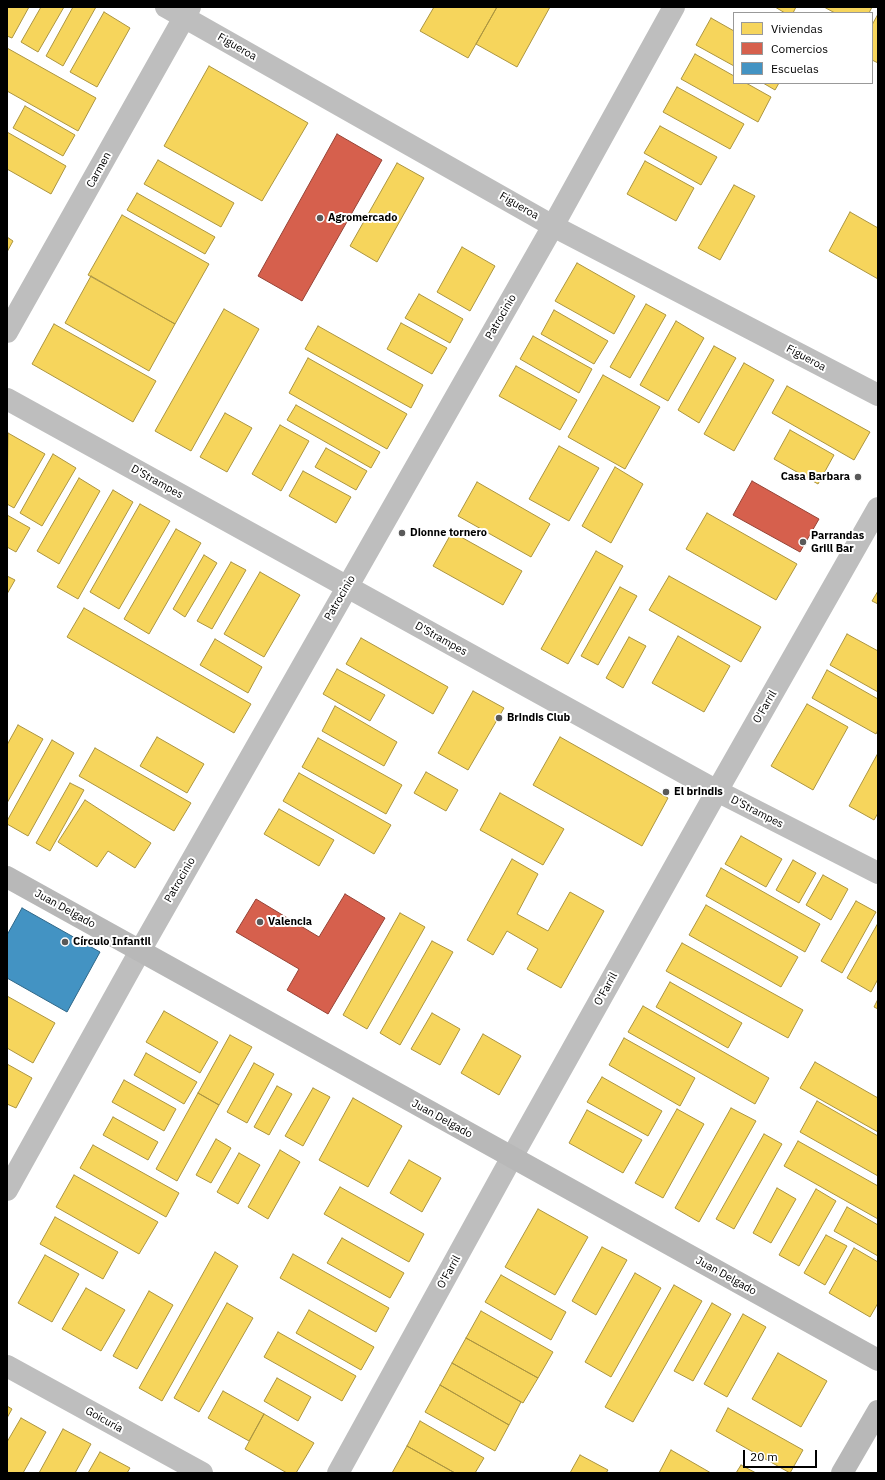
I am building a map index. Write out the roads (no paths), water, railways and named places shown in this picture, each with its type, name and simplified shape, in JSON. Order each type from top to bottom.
[{"type":"street","name":"Figueroa","points":[[166,7],[187,12],[553,226],[878,395]]},
{"type":"street","name":"Patrocinio","points":[[7,1190],[346,587],[553,226],[674,7]]},
{"type":"street","name":"Carmen","points":[[7,332],[187,12]]},
{"type":"street","name":"D'Strampes","points":[[7,399],[717,791],[878,874]]},
{"type":"street","name":"O'Farril","points":[[338,1473],[717,791],[878,508]]},
{"type":"street","name":"Juan Delgado","points":[[7,877],[878,1360]]},
{"type":"street","name":"Goicuría","points":[[7,1366],[202,1473]]},
{"type":"street","points":[[842,1473],[878,1411]]},
{"type":"place","name":"Agromercado","points":[[320,218]]},
{"type":"place","name":"Casa Barbara","points":[[858,477]]},
{"type":"place","name":"Dionne tornero","points":[[402,533]]},
{"type":"place","name":"Parrandas Grill Bar","points":[[803,542]]},
{"type":"place","name":"Brindis Club","points":[[499,718]]},
{"type":"place","name":"El brindis","points":[[666,792]]},
{"type":"place","name":"Valencia","points":[[260,922]]},
{"type":"place","name":"Círculo Infantil","points":[[65,942]]}]
